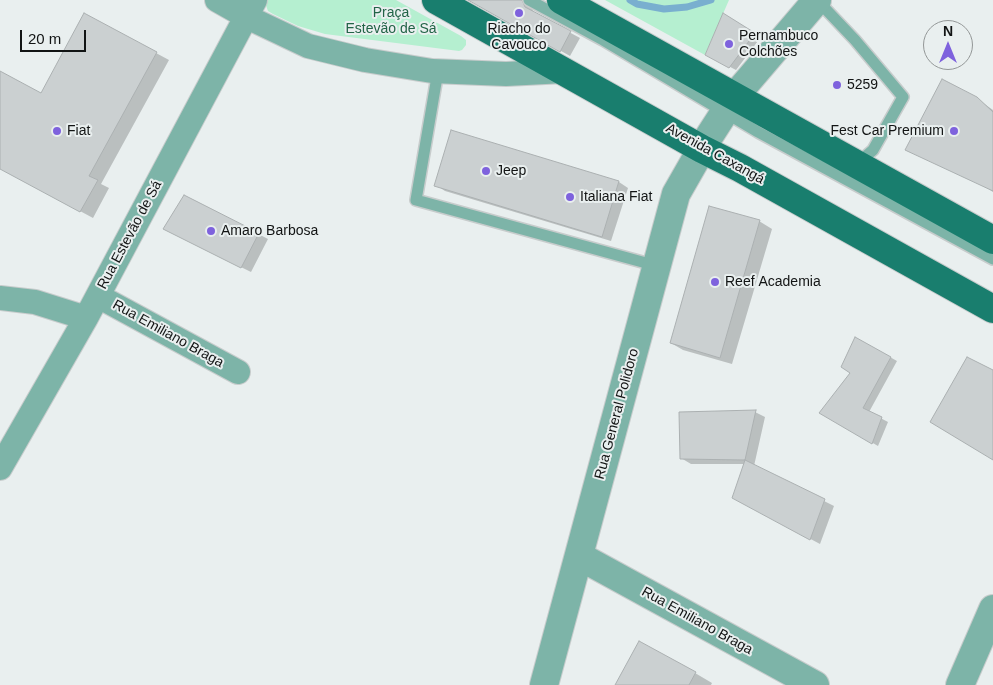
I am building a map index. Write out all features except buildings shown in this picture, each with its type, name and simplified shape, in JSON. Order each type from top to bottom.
[{"type":"main road","name":"Avenida Caxangá","points":[[436,0],[565,71],[706,141],[740,168],[993,309]]},
{"type":"main road","points":[[561,0],[729,104],[857,164],[993,240]]},
{"type":"street","points":[[217,0],[251,8],[308,46],[365,60],[438,71],[506,74],[565,71]]},
{"type":"street","name":"Rua General Polidoro","points":[[544,685],[676,194],[729,104],[817,0]]},
{"type":"street","name":"Rua Estevão de Sá","points":[[0,468],[86,318],[251,8]]},
{"type":"street","name":"Rua Emiliano Braga","points":[[98,296],[238,372]]},
{"type":"street","points":[[0,298],[35,302],[86,318]]},
{"type":"street","name":"Rua Emiliano Braga","points":[[579,556],[815,685]]},
{"type":"street","points":[[960,685],[993,609]]},
{"type":"lane","points":[[529,0],[602,40],[729,104],[993,260]]},
{"type":"lane","points":[[817,0],[855,40],[903,97],[873,150],[857,164]]},
{"type":"lane","points":[[438,71],[416,200],[657,266]]},
{"type":"green space","name":"Praça Estevão de Sá","points":[[264,0],[396,0],[461,36],[466,40],[466,45],[459,51],[325,34],[298,26],[273,14],[268,11]]},
{"type":"green space","points":[[605,0],[729,0],[705,55]]},
{"type":"waterway","points":[[630,0],[637,4],[664,9],[687,7],[711,0]]},
{"type":"place","name":"Riacho do Cavouco","points":[[519,13]]},
{"type":"place","name":"Pernambuco Colchões","points":[[729,44]]},
{"type":"place","name":"5259","points":[[837,85]]},
{"type":"place","name":"Fiat","points":[[57,131]]},
{"type":"place","name":"Fest Car Premium","points":[[954,131]]},
{"type":"place","name":"Jeep","points":[[486,171]]},
{"type":"place","name":"Italiana Fiat","points":[[570,197]]},
{"type":"place","name":"Amaro Barbosa","points":[[211,231]]},
{"type":"place","name":"Reef Academia","points":[[715,282]]}]
